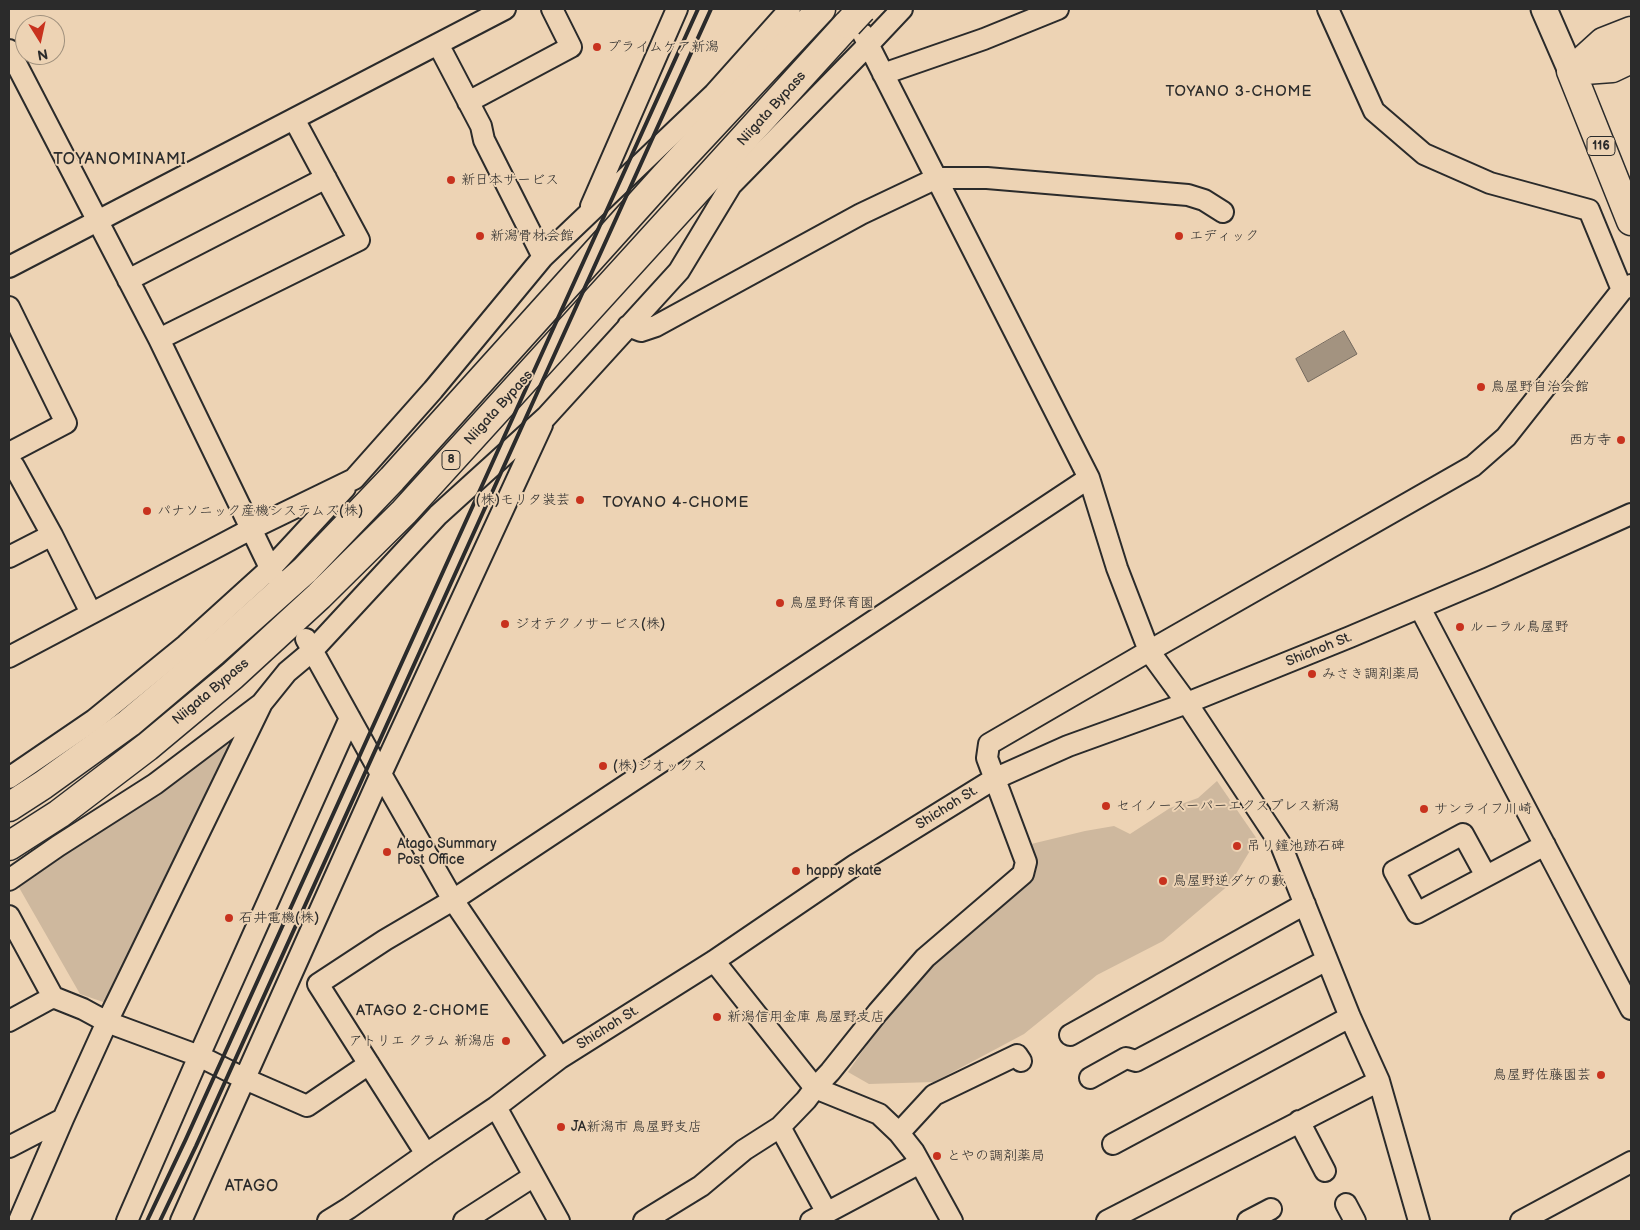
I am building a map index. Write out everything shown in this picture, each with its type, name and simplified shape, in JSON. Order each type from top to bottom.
[{"type":"highway","name":"8","points":[[9,807],[43,785],[128,723],[214,652],[305,570],[392,480],[658,184],[821,9]]},
{"type":"highway","name":"Niigata Bypass","points":[[9,846],[59,814],[147,747],[232,676],[319,596],[404,512],[853,14]]},
{"type":"highway","points":[[1571,70],[1603,42],[1631,31]]},
{"type":"highway","points":[[1571,70],[1612,68],[1631,59]]},
{"type":"highway","name":"116","points":[[1571,70],[1631,221]]},
{"type":"main road","points":[[1544,9],[1571,70]]},
{"type":"street","points":[[9,267],[505,9]]},
{"type":"street","points":[[468,102],[571,46],[552,9]]},
{"type":"street","points":[[588,214],[677,9]]},
{"type":"street","points":[[9,778],[112,706],[186,646],[272,571],[433,390],[544,257],[714,94],[790,9]]},
{"type":"street","points":[[19,1221],[107,1022],[262,703],[308,644],[438,515],[546,417],[678,271],[731,186],[902,9]]},
{"type":"street","points":[[883,74],[1058,9]]},
{"type":"street","points":[[644,1221],[701,1186],[744,1150],[780,1127],[806,1100],[925,958],[1023,874],[1026,862],[987,758],[989,744],[1149,650],[1473,466],[1506,437],[1627,287],[1588,210],[1490,183],[1456,169],[1424,154],[1374,110],[1328,9]]},
{"type":"street","points":[[853,14],[1090,478],[1117,568],[1149,650],[1187,703],[1281,845],[1350,1017],[1379,1081],[1419,1221]]},
{"type":"street","points":[[438,44],[481,126],[484,140],[544,257]]},
{"type":"street","points":[[9,50],[159,339],[272,571]]},
{"type":"street","points":[[159,339],[359,240],[294,119]]},
{"type":"street","points":[[128,280],[326,178]]},
{"type":"street","points":[[628,326],[641,331],[656,326],[861,214],[937,178],[997,178],[1188,195],[1204,200],[1223,212]]},
{"type":"street","points":[[9,307],[66,423],[9,453]]},
{"type":"street","points":[[181,1221],[381,774],[546,417]]},
{"type":"street","points":[[9,468],[14,466],[52,535],[91,613]]},
{"type":"street","points":[[426,1154],[318,984],[385,940],[454,900],[1090,478]]},
{"type":"street","points":[[9,657],[251,529],[354,479]]},
{"type":"street","name":"Shichoh St.","points":[[328,1221],[354,1215],[426,1154],[496,1107],[560,1058],[714,961],[855,865],[994,779],[1068,746],[1187,703],[1420,608],[1631,514]]},
{"type":"street","points":[[9,557],[52,535]]},
{"type":"street","points":[[1420,608],[1631,1010]]},
{"type":"street","points":[[308,644],[454,900],[560,1058]]},
{"type":"street","points":[[9,880],[155,784],[262,703]]},
{"type":"street","points":[[127,1221],[198,1056],[350,718]]},
{"type":"street","points":[[1486,876],[1463,834],[1394,871],[1417,913],[1545,846]]},
{"type":"street","points":[[1070,1035],[1305,904]]},
{"type":"street","points":[[9,916],[54,997],[83,1009],[107,1022],[198,1056],[307,1106],[369,1064]]},
{"type":"street","points":[[1090,1078],[1126,1058],[1136,1061],[1327,960]]},
{"type":"street","points":[[714,961],[815,1088],[879,1114],[899,1133],[914,1152],[952,1221]]},
{"type":"street","points":[[9,1021],[54,997]]},
{"type":"street","points":[[1113,1144],[1350,1017]]},
{"type":"street","points":[[899,1133],[934,1095],[1017,1055],[1021,1060]]},
{"type":"street","points":[[1107,1221],[1379,1081]]},
{"type":"street","points":[[496,1107],[559,1221]]},
{"type":"street","points":[[9,1148],[63,1119]]},
{"type":"street","points":[[1299,1121],[1325,1171]]},
{"type":"street","points":[[780,1127],[819,1217],[920,1163]]},
{"type":"street","points":[[1521,1221],[1631,1162]]},
{"type":"street","points":[[464,1221],[534,1176]]},
{"type":"street","points":[[1248,1221],[1271,1209]]},
{"type":"shaded area","points":[[1344,331],[1357,354],[1308,382],[1296,359]]},
{"type":"shaded area","points":[[223,741],[229,745],[109,1004],[80,994],[17,884]]},
{"type":"shaded area","points":[[1217,781],[1257,839],[1230,884],[1163,941],[1097,975],[1024,1034],[934,1082],[869,1084],[848,1072],[897,1001],[949,945],[1029,880],[1027,845],[1114,826],[1130,834],[1170,808],[1198,798]]},
{"type":"railway","points":[[147,1221],[698,9]]},
{"type":"railway","points":[[160,1221],[196,1146],[711,9]]},
{"type":"place","name":"プライムケア新潟","points":[[597,47]]},
{"type":"place","name":"新日本サービス","points":[[451,180]]},
{"type":"place","name":"新潟骨材会館","points":[[480,236]]},
{"type":"place","name":"エディック","points":[[1179,236]]},
{"type":"place","name":"鳥屋野自治会館","points":[[1481,387]]},
{"type":"place","name":"西方寺","points":[[1621,440]]},
{"type":"place","name":"(株)モリタ装芸","points":[[580,500]]},
{"type":"place","name":"パナソニック産機システムズ(株)","points":[[147,511]]},
{"type":"place","name":"鳥屋野保育園","points":[[780,603]]},
{"type":"place","name":"ジオテクノサービス(株)","points":[[505,624]]},
{"type":"place","name":"ルーラル鳥屋野","points":[[1460,627]]},
{"type":"place","name":"みさき調剤薬局","points":[[1312,674]]},
{"type":"place","name":"(株)ジオックス","points":[[603,766]]},
{"type":"place","name":"セイノースーパーエクスプレス新潟","points":[[1106,806]]},
{"type":"place","name":"サンライフ川崎","points":[[1424,809]]},
{"type":"place","name":"吊り鐘池跡石碑","points":[[1237,846]]},
{"type":"place","name":"Atago Summary Post Office","points":[[387,852]]},
{"type":"place","name":"happy skate","points":[[796,871]]},
{"type":"place","name":"鳥屋野逆ダケの藪","points":[[1163,881]]},
{"type":"place","name":"石井電機(株)","points":[[229,918]]},
{"type":"place","name":"新潟信用金庫 鳥屋野支店","points":[[717,1017]]},
{"type":"place","name":"アトリエ クラム 新潟店","points":[[506,1041]]},
{"type":"place","name":"鳥屋野佐藤園芸","points":[[1601,1075]]},
{"type":"place","name":"JA新潟市 鳥屋野支店","points":[[561,1127]]},
{"type":"place","name":"とやの調剤薬局","points":[[937,1156]]},
{"type":"district","name":"TOYANO 3-CHOME","points":[[1239,92]]},
{"type":"district","name":"TOYANOMINAMI","points":[[120,160]]},
{"type":"district","name":"TOYANO 4-CHOME","points":[[676,503]]},
{"type":"district","name":"ATAGO 2-CHOME","points":[[423,1011]]},
{"type":"district","name":"ATAGO","points":[[252,1187]]}]
